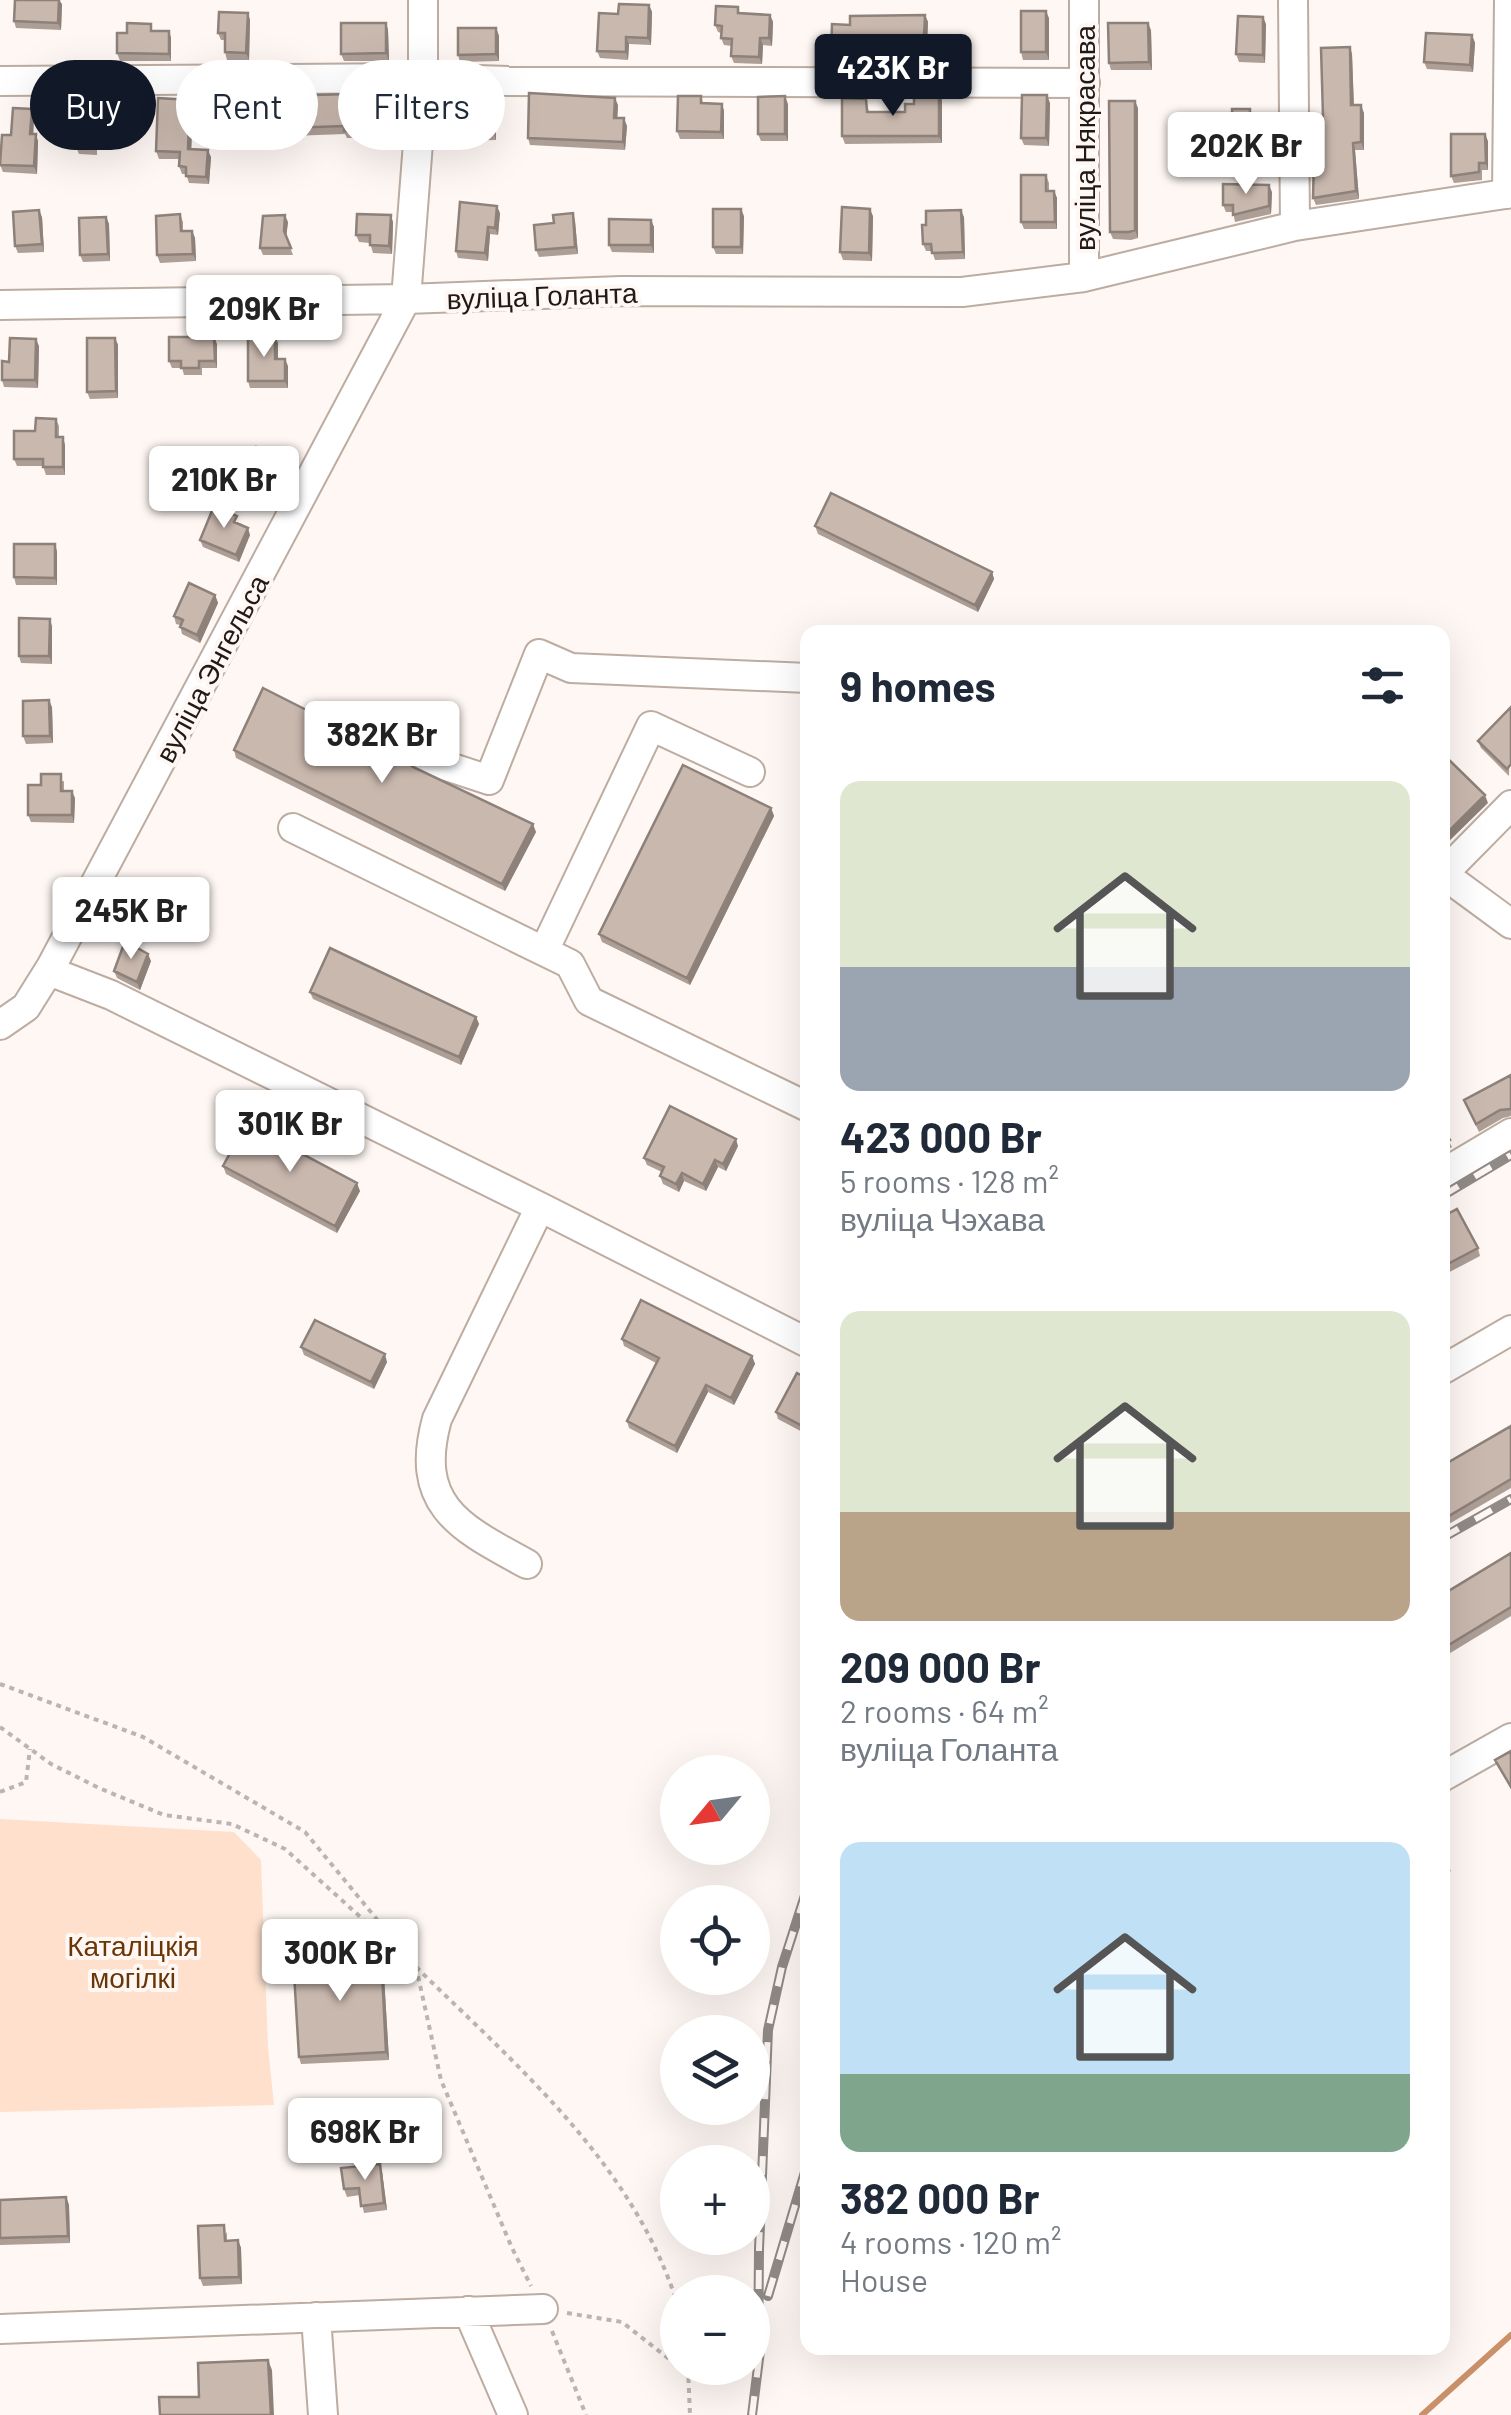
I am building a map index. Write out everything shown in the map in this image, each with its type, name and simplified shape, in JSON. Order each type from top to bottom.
[{"type":"street","name":"вуліца Энгельса","points":[[423,0],[423,60]]},
{"type":"street","name":"вуліца Някрасава","points":[[1084,0],[1084,277]]},
{"type":"street","points":[[1292,0],[1294,226]]},
{"type":"street","points":[[1509,0],[1509,193]]},
{"type":"street","points":[[0,81],[338,79]]},
{"type":"street","points":[[505,79],[1085,83]]},
{"type":"street","name":"вуліца Энгельса","points":[[0,1025],[26,1008],[49,971],[406,299],[417,150]]},
{"type":"street","name":"вуліца Голанта","points":[[0,304],[406,299],[622,291],[962,292],[1084,277],[1294,226],[1509,193]]},
{"type":"street","points":[[422,758],[489,780],[539,654],[571,668],[800,678]]},
{"type":"street","points":[[544,950],[650,726],[750,772]]},
{"type":"street","points":[[1450,867],[1511,805]]},
{"type":"street","points":[[292,828],[570,964],[588,1001],[800,1103]]},
{"type":"street","points":[[1450,879],[1511,924]]},
{"type":"street","points":[[49,971],[110,994],[800,1339]]},
{"type":"street","points":[[1450,1169],[1511,1133]]},
{"type":"street","points":[[527,1564],[466,1531],[442,1508],[430,1444],[437,1419],[540,1206]]},
{"type":"street","points":[[1450,1365],[1511,1330]]},
{"type":"street","points":[[1450,1772],[1511,1738]]},
{"type":"street","points":[[0,2329],[543,2309]]},
{"type":"street","points":[[468,2311],[513,2415]]},
{"type":"street","points":[[316,2316],[323,2415]]},
{"type":"path","points":[[0,1684],[143,1737],[304,1832],[416,1967],[441,2080],[586,2415]]},
{"type":"path","points":[[0,1728],[50,1764],[99,1788],[164,1815],[232,1824],[284,1849],[416,1967],[569,2118],[637,2213],[664,2275]]},
{"type":"path","points":[[0,1792],[26,1782],[30,1748]]},
{"type":"path","points":[[543,2309],[622,2322],[660,2353]]},
{"type":"path","points":[[690,2385],[690,2415]]},
{"type":"green space","name":"Каталіцкія могілкі","points":[[0,1819],[234,1832],[261,1860],[274,2105],[0,2112]]},
{"type":"building","points":[[15,0],[59,0],[58,23],[14,21]]},
{"type":"building","points":[[619,4],[649,5],[648,38],[626,37],[626,52],[597,51],[599,13],[618,14]]},
{"type":"building","points":[[716,6],[738,7],[738,13],[770,15],[769,38],[760,38],[759,57],[731,56],[732,39],[721,38],[722,26],[715,25]]},
{"type":"building","points":[[1021,11],[1046,11],[1046,52],[1021,52]]},
{"type":"building","points":[[219,12],[248,13],[246,53],[225,52],[225,33],[218,33]]},
{"type":"building","points":[[925,15],[924,37],[914,37],[913,55],[831,56],[832,24],[850,25],[850,16]]},
{"type":"building","points":[[1238,16],[1263,17],[1263,55],[1236,54]]},
{"type":"building","points":[[127,23],[151,24],[151,31],[169,31],[169,54],[117,53],[117,33],[127,33]]},
{"type":"building","points":[[341,23],[386,23],[386,53],[341,54]]},
{"type":"building","points":[[1108,23],[1148,23],[1149,62],[1109,63]]},
{"type":"building","points":[[458,28],[496,28],[496,54],[458,55]]},
{"type":"building","points":[[1426,33],[1472,35],[1470,65],[1424,62]]},
{"type":"building","points":[[1350,47],[1351,105],[1361,105],[1361,142],[1353,143],[1356,191],[1313,198],[1315,116],[1323,116],[1321,48]]},
{"type":"building","points":[[529,93],[615,98],[614,118],[624,118],[623,142],[528,138]]},
{"type":"building","points":[[914,93],[939,93],[939,136],[842,136],[842,98],[866,99],[867,112],[905,112],[905,104],[914,104]]},
{"type":"building","points":[[338,94],[338,126],[318,127],[318,95]]},
{"type":"building","points":[[1022,95],[1047,95],[1046,138],[1021,138]]},
{"type":"building","points":[[678,96],[701,96],[701,103],[722,104],[721,132],[677,131]]},
{"type":"building","points":[[785,96],[785,134],[758,134],[758,97]]},
{"type":"building","points":[[158,98],[176,99],[176,150],[208,150],[206,177],[186,176],[186,167],[179,166],[180,152],[156,151]]},
{"type":"building","points":[[1109,101],[1135,101],[1135,230],[1129,232],[1110,232]]},
{"type":"building","points":[[13,108],[30,109],[34,166],[0,165],[2,135],[11,135]]},
{"type":"building","points":[[1232,109],[1250,109],[1250,118],[1265,118],[1266,147],[1233,148]]},
{"type":"building","points":[[1451,134],[1485,134],[1486,163],[1479,163],[1479,172],[1451,176]]},
{"type":"building","points":[[1021,175],[1046,175],[1046,191],[1054,191],[1055,222],[1021,222]]},
{"type":"building","points":[[1223,184],[1269,185],[1269,206],[1233,215],[1233,205],[1223,205]]},
{"type":"building","points":[[460,202],[497,206],[495,228],[488,227],[485,253],[456,251]]},
{"type":"building","points":[[842,207],[870,209],[869,253],[840,252]]},
{"type":"building","points":[[713,209],[741,209],[741,247],[713,247]]},
{"type":"building","points":[[39,210],[42,244],[15,246],[13,212]]},
{"type":"building","points":[[961,210],[963,252],[932,253],[931,244],[923,244],[926,211]]},
{"type":"building","points":[[573,213],[575,247],[536,250],[534,225],[554,223],[553,215]]},
{"type":"building","points":[[180,214],[181,231],[192,231],[193,254],[157,255],[156,216]]},
{"type":"building","points":[[357,214],[391,215],[389,246],[370,245],[370,235],[356,235]]},
{"type":"building","points":[[285,215],[284,231],[291,248],[260,248],[263,216]]},
{"type":"building","points":[[106,217],[108,254],[80,255],[79,218]]},
{"type":"building","points":[[609,219],[651,220],[651,245],[609,245]]},
{"type":"building","points":[[248,335],[275,336],[275,359],[285,359],[285,381],[248,381]]},
{"type":"building","points":[[169,337],[214,337],[215,361],[199,361],[199,368],[181,368],[181,361],[169,361]]},
{"type":"building","points":[[10,338],[36,339],[35,380],[2,380],[2,361],[9,362]]},
{"type":"building","points":[[87,338],[115,338],[116,391],[87,392]]},
{"type":"building","points":[[36,418],[56,419],[56,437],[63,437],[63,467],[43,467],[43,459],[14,459],[14,431],[35,431]]},
{"type":"building","points":[[256,447],[285,459],[269,495],[239,482],[243,474],[237,472],[243,457],[250,460]]},
{"type":"building","points":[[831,493],[992,572],[975,605],[815,526]]},
{"type":"building","points":[[214,506],[237,516],[234,522],[248,528],[236,555],[200,540]]},
{"type":"building","points":[[14,544],[55,544],[55,578],[14,577]]},
{"type":"building","points":[[189,583],[215,595],[197,635],[180,627],[183,620],[174,616]]},
{"type":"building","points":[[19,618],[50,619],[49,656],[19,656]]},
{"type":"building","points":[[263,688],[413,767],[533,824],[502,884],[234,750]]},
{"type":"building","points":[[49,700],[50,736],[23,736],[23,701]]},
{"type":"building","points":[[1511,707],[1511,764],[1507,769],[1478,741]]},
{"type":"building","points":[[1450,761],[1485,795],[1450,830]]},
{"type":"building","points":[[683,765],[771,808],[687,978],[599,934]]},
{"type":"building","points":[[41,774],[61,774],[61,791],[72,791],[72,815],[28,815],[28,785],[41,785]]},
{"type":"building","points":[[125,941],[148,954],[137,982],[114,971]]},
{"type":"building","points":[[330,948],[476,1017],[459,1057],[310,992]]},
{"type":"building","points":[[1511,1075],[1511,1109],[1500,1110],[1476,1124],[1464,1100]]},
{"type":"building","points":[[670,1106],[736,1139],[723,1164],[715,1160],[703,1184],[682,1173],[676,1184],[660,1176],[664,1167],[644,1158]]},
{"type":"building","points":[[246,1124],[357,1183],[335,1226],[223,1166]]},
{"type":"building","points":[[1457,1209],[1478,1248],[1450,1263],[1450,1213]]},
{"type":"building","points":[[641,1300],[752,1356],[731,1398],[706,1385],[675,1446],[627,1421],[659,1358],[622,1339]]},
{"type":"building","points":[[315,1320],[385,1354],[371,1382],[301,1347]]},
{"type":"building","points":[[797,1373],[800,1375],[800,1425],[776,1412]]},
{"type":"building","points":[[1511,1426],[1511,1479],[1450,1515],[1450,1461]]},
{"type":"building","points":[[1511,1553],[1511,1607],[1450,1644],[1450,1590]]},
{"type":"building","points":[[1511,1751],[1511,1787],[1495,1760]]},
{"type":"building","points":[[381,1952],[386,2052],[299,2057],[293,1956]]},
{"type":"building","points":[[380,2164],[384,2203],[361,2206],[359,2188],[344,2189],[341,2168]]},
{"type":"building","points":[[66,2197],[68,2236],[0,2238],[0,2200]]},
{"type":"building","points":[[224,2225],[225,2241],[238,2240],[239,2277],[200,2278],[198,2226]]},
{"type":"building","points":[[268,2360],[271,2415],[160,2415],[159,2397],[199,2397],[198,2363]]},
{"type":"waterway","points":[[1422,2415],[1511,2335]]},
{"type":"railway","points":[[1450,1191],[1511,1155]]},
{"type":"railway","points":[[1450,1533],[1511,1499]]},
{"type":"railway","points":[[759,2275],[768,2030],[800,1911]]},
{"type":"railway","points":[[770,2289],[800,2189]]},
{"type":"railway","points":[[752,2415],[756,2385]]}]
